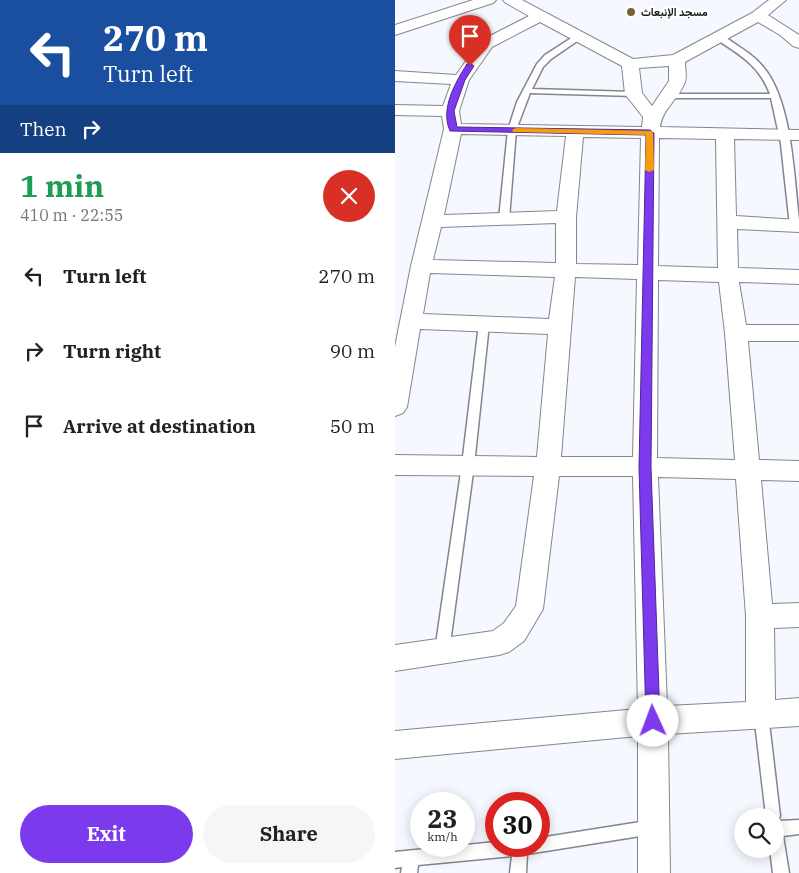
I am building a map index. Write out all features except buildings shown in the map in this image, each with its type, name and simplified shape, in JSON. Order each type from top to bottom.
[{"type":"street","points":[[395,30],[488,0]]},
{"type":"street","points":[[511,0],[630,64],[677,60],[758,16],[778,0]]},
{"type":"street","points":[[395,407],[421,266],[433,221],[451,120],[461,80],[486,44],[540,16]]},
{"type":"street","points":[[758,16],[786,32],[799,43]]},
{"type":"street","points":[[654,873],[653,721],[645,467],[651,125],[677,80],[677,60]]},
{"type":"street","points":[[630,64],[634,94],[651,125]]},
{"type":"street","points":[[395,76],[461,80]]},
{"type":"street","points":[[395,110],[512,130],[575,132],[651,125],[725,134],[792,135]]},
{"type":"street","points":[[395,658],[499,643],[514,632],[529,609],[548,466],[559,327],[566,269],[566,217],[575,132]]},
{"type":"street","points":[[725,134],[728,274],[736,333],[760,616],[761,714]]},
{"type":"street","points":[[433,221],[566,217]]},
{"type":"street","points":[[727,222],[797,226]]},
{"type":"street","points":[[421,266],[799,276]]},
{"type":"street","points":[[411,321],[559,327]]},
{"type":"street","points":[[736,333],[799,332]]},
{"type":"street","points":[[395,465],[645,467],[799,471]]},
{"type":"street","points":[[760,616],[799,615]]},
{"type":"street","points":[[395,745],[653,721],[799,712]]},
{"type":"lane","points":[[504,219],[512,130],[527,91],[540,66],[548,57],[579,37]]},
{"type":"lane","points":[[719,37],[761,68],[771,83],[792,135],[797,226]]},
{"type":"lane","points":[[527,91],[634,94]]},
{"type":"lane","points":[[669,96],[775,96]]},
{"type":"lane","points":[[442,651],[469,465],[484,324]]},
{"type":"lane","points":[[761,714],[772,808]]},
{"type":"lane","points":[[550,844],[654,827]]},
{"type":"lane","points":[[784,829],[799,827]]},
{"type":"lane","points":[[395,860],[410,866],[485,854]]},
{"type":"lane","points":[[518,873],[519,857]]},
{"type":"lane","points":[[779,858],[781,873]]},
{"type":"slow traffic","points":[[516,130],[650,133],[649,170]]},
{"type":"place","name":"مسجد الإنبعاث","points":[[631,12]]},
{"type":"route","points":[[470,66],[461,80],[450,111],[453,129],[650,133],[645,467],[653,721]]}]
